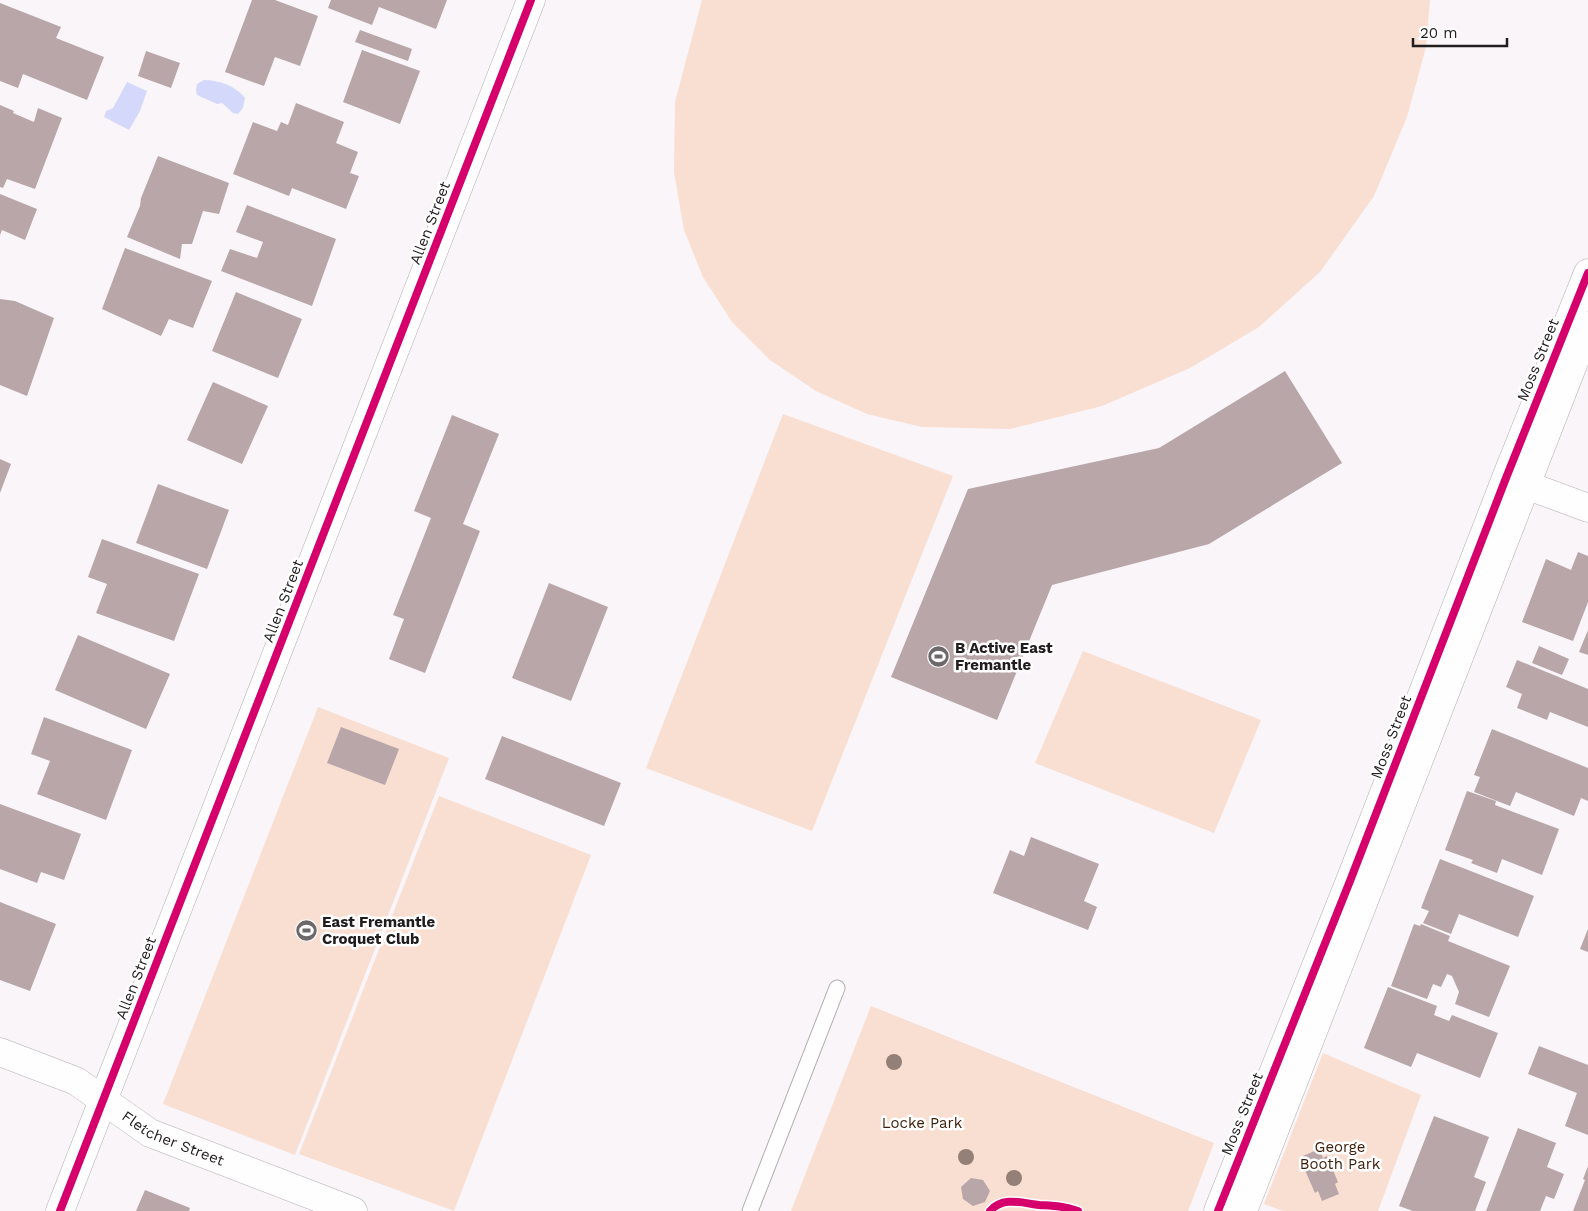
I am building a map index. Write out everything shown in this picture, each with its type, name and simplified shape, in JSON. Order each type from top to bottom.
[{"type":"street","name":"Allen Street","points":[[60,1211],[531,0]]},
{"type":"street","name":"Moss Street","points":[[1225,1211],[1516,481],[1588,273]]},
{"type":"street","name":"Moss Street","points":[[1516,481],[1588,326]]},
{"type":"street","points":[[1516,481],[1588,508]]},
{"type":"street","name":"Fletcher Street","points":[[0,1052],[76,1081],[150,1133],[352,1211]]},
{"type":"lane","points":[[750,1211],[838,988]]},
{"type":"green space","points":[[702,0],[1430,0],[1426,47],[1407,117],[1374,196],[1320,272],[1259,327],[1190,368],[1102,406],[1010,429],[922,427],[867,414],[816,391],[770,360],[732,322],[703,277],[684,230],[674,172],[675,102]]},
{"type":"green space","points":[[783,414],[953,476],[812,831],[646,768]]},
{"type":"green space","points":[[1083,651],[1261,720],[1214,833],[1035,763]]},
{"type":"green space","name":"East Fremantle Croquet Club","points":[[318,707],[449,758],[295,1155],[163,1104]]},
{"type":"green space","points":[[439,796],[591,855],[454,1211],[299,1154]]},
{"type":"green space","name":"Locke Park","points":[[871,1006],[1214,1143],[1188,1211],[791,1211]]},
{"type":"green space","name":"George Booth Park","points":[[1323,1053],[1421,1095],[1378,1211],[1283,1211],[1264,1204]]},
{"type":"water","points":[[204,80],[227,84],[245,98],[243,108],[238,114],[233,113],[222,103],[217,104],[197,95],[197,84]]},
{"type":"water","points":[[127,82],[147,91],[140,111],[129,130],[104,117],[106,111],[113,108]]},
{"type":"building","points":[[252,0],[275,0],[318,16],[300,66],[275,57],[264,86],[225,72]]},
{"type":"building","points":[[331,0],[447,0],[436,29],[379,7],[372,25],[328,8]]},
{"type":"building","points":[[0,3],[61,27],[56,38],[104,57],[87,100],[23,74],[18,88],[0,81]]},
{"type":"building","points":[[360,30],[412,49],[408,61],[355,42]]},
{"type":"building","points":[[362,50],[420,71],[400,124],[343,102]]},
{"type":"building","points":[[146,51],[180,63],[171,88],[138,76]]},
{"type":"building","points":[[296,103],[344,122],[336,143],[358,152],[350,173],[359,176],[346,209],[292,188],[289,196],[233,174],[253,122],[277,131],[281,122],[288,125]]},
{"type":"building","points":[[0,105],[34,122],[38,108],[62,118],[35,189],[7,179],[3,188],[0,187]]},
{"type":"building","points":[[158,156],[229,183],[219,214],[203,211],[192,244],[182,244],[180,259],[127,237]]},
{"type":"building","points":[[0,194],[37,209],[25,240],[2,230],[0,235]]},
{"type":"building","points":[[247,205],[336,239],[312,306],[221,271],[230,249],[257,258],[263,242],[236,232]]},
{"type":"building","points":[[125,248],[212,281],[193,328],[169,319],[161,336],[102,309]]},
{"type":"building","points":[[236,292],[302,319],[278,378],[212,351]]},
{"type":"building","points":[[0,299],[15,301],[54,318],[27,396],[0,385]]},
{"type":"building","points":[[1285,371],[1342,463],[1209,544],[1052,585],[997,720],[891,677],[968,489],[1159,448]]},
{"type":"building","points":[[213,382],[268,406],[242,464],[187,440]]},
{"type":"building","points":[[452,415],[499,434],[463,524],[480,531],[425,673],[389,659],[404,619],[393,615],[431,518],[414,511]]},
{"type":"building","points":[[0,459],[11,464],[0,493]]},
{"type":"building","points":[[158,484],[229,510],[207,569],[136,543]]},
{"type":"building","points":[[102,539],[199,574],[174,641],[96,613],[107,584],[88,577]]},
{"type":"building","points":[[1578,552],[1588,556],[1588,602],[1573,641],[1522,622],[1546,559],[1571,570]]},
{"type":"building","points":[[549,583],[608,607],[571,701],[512,678]]},
{"type":"building","points":[[1588,630],[1588,655],[1579,652]]},
{"type":"building","points":[[78,635],[170,674],[146,729],[55,690]]},
{"type":"building","points":[[1539,646],[1569,659],[1562,675],[1532,663]]},
{"type":"building","points":[[1517,660],[1588,689],[1588,727],[1550,712],[1547,720],[1517,708],[1522,694],[1506,687]]},
{"type":"building","points":[[44,717],[132,750],[106,820],[37,794],[50,761],[31,754]]},
{"type":"building","points":[[341,727],[399,749],[385,785],[327,763]]},
{"type":"building","points":[[1492,729],[1588,768],[1588,801],[1581,798],[1574,816],[1516,792],[1510,806],[1474,792],[1480,777],[1474,775]]},
{"type":"building","points":[[502,736],[621,783],[604,826],[485,779]]},
{"type":"building","points":[[1467,791],[1496,801],[1495,805],[1559,829],[1542,875],[1502,859],[1497,873],[1471,863],[1473,860],[1445,850]]},
{"type":"building","points":[[0,804],[81,834],[64,880],[41,872],[37,883],[0,869]]},
{"type":"building","points":[[1031,837],[1099,864],[1084,901],[1097,907],[1088,930],[993,893],[1010,850],[1024,856]]},
{"type":"building","points":[[1440,859],[1534,896],[1518,937],[1459,914],[1451,934],[1423,923],[1429,911],[1421,908]]},
{"type":"building","points":[[0,902],[56,924],[30,991],[0,980]]},
{"type":"building","points":[[1414,924],[1420,926],[1421,924],[1450,936],[1448,941],[1510,966],[1489,1017],[1455,1004],[1459,992],[1452,976],[1447,974],[1441,987],[1433,984],[1427,999],[1391,986]]},
{"type":"building","points":[[1588,929],[1588,952],[1580,949]]},
{"type":"building","points":[[1388,987],[1437,1006],[1434,1015],[1449,1021],[1452,1015],[1498,1033],[1480,1078],[1417,1053],[1411,1067],[1364,1048]]},
{"type":"building","points":[[1539,1046],[1588,1065],[1588,1135],[1565,1126],[1577,1093],[1528,1074]]},
{"type":"building","points":[[1434,1116],[1489,1137],[1474,1177],[1486,1182],[1475,1211],[1413,1211],[1399,1206]]},
{"type":"building","points":[[1518,1128],[1556,1143],[1547,1167],[1564,1174],[1554,1199],[1546,1196],[1540,1211],[1486,1211]]},
{"type":"building","points":[[1319,1149],[1323,1158],[1327,1156],[1338,1182],[1335,1184],[1339,1194],[1322,1201],[1318,1191],[1315,1193],[1304,1168],[1307,1166],[1303,1156]]},
{"type":"building","points":[[1588,1166],[1588,1211],[1573,1211],[1585,1180],[1583,1179]]},
{"type":"building","points":[[971,1178],[983,1180],[990,1191],[985,1202],[973,1206],[963,1199],[961,1187]]},
{"type":"building","points":[[145,1190],[190,1208],[189,1211],[136,1211]]},
{"type":"cycle path","points":[[60,1211],[531,0]]},
{"type":"cycle path","points":[[1218,1211],[1350,881],[1506,478],[1588,273]]},
{"type":"cycle path","points":[[990,1211],[995,1206],[1007,1202],[1058,1206],[1078,1211]]},
{"type":"place","name":"B Active East Fremantle","points":[[939,657]]},
{"type":"place","name":"East Fremantle Croquet Club","points":[[306,931]]}]
